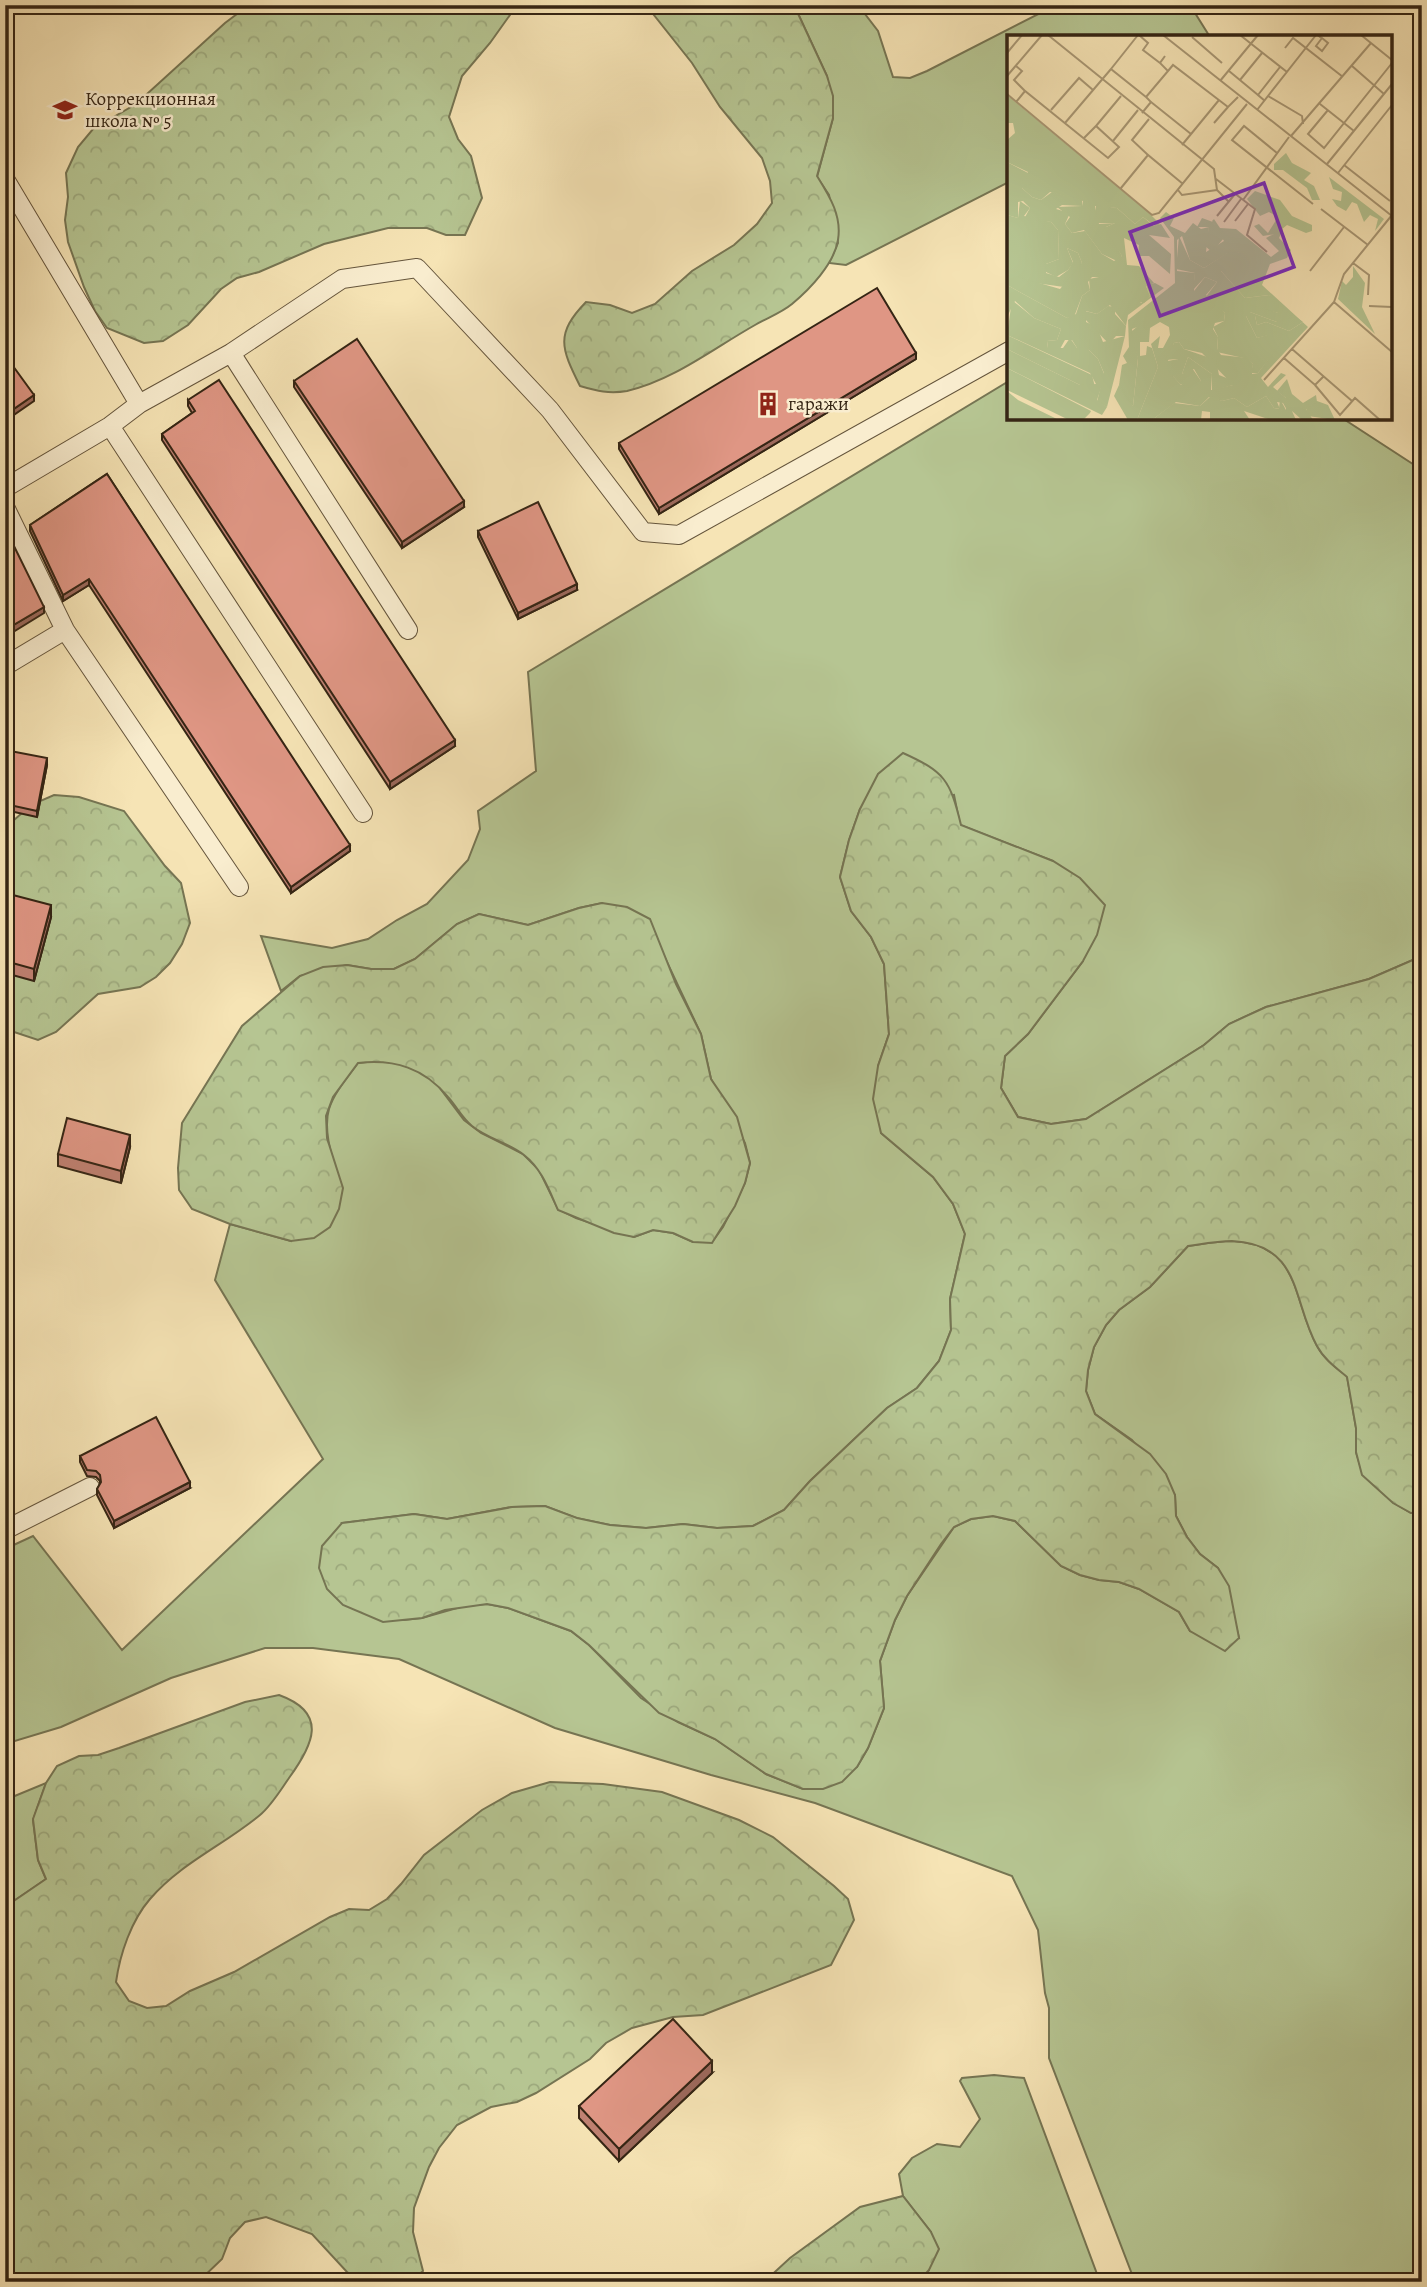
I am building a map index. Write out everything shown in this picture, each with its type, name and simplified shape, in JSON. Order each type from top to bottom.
[{"type":"lane","points":[[5,178],[139,404]]},
{"type":"lane","points":[[5,488],[110,426],[139,404],[231,353],[342,279],[417,268],[550,410],[643,532],[679,536],[1007,352]]},
{"type":"lane","points":[[231,353],[408,630]]},
{"type":"lane","points":[[110,426],[363,813]]},
{"type":"lane","points":[[5,507],[65,630],[239,887]]},
{"type":"lane","points":[[5,666],[65,630]]},
{"type":"lane","points":[[5,1530],[90,1487]]},
{"type":"green space","points":[[249,5],[517,5],[462,76],[449,117],[458,139],[471,156],[482,198],[465,235],[446,235],[427,228],[388,228],[324,244],[259,272],[237,278],[221,289],[188,325],[163,341],[144,343],[107,328],[95,311],[68,242],[65,220],[68,197],[66,173],[78,147],[93,129],[136,104],[225,23]]},
{"type":"green space","points":[[646,5],[794,5],[827,76],[833,96],[833,118],[817,176],[837,215],[838,240],[832,258],[820,275],[799,298],[783,310],[661,379],[627,391],[603,392],[580,386],[565,351],[565,333],[576,313],[586,302],[610,305],[632,313],[655,304],[692,271],[734,245],[757,224],[772,203],[770,181],[762,158],[720,107],[692,63]]},
{"type":"green space","points":[[794,5],[858,5],[878,31],[893,77],[910,78],[927,71],[1056,5],[1190,5],[1209,35],[1007,35],[1007,183],[846,265],[829,263],[838,243],[829,195],[817,177],[833,118],[827,76]]},
{"type":"green space","points":[[1007,382],[1007,420],[1345,420],[1422,470],[1422,956],[1369,979],[1266,1007],[1229,1024],[1204,1045],[1086,1119],[1051,1124],[1018,1117],[1001,1088],[1005,1056],[1028,1034],[1083,961],[1053,861],[960,825],[954,795],[860,809],[840,877],[851,911],[871,937],[884,964],[889,1034],[878,1066],[881,1133],[933,1177],[953,1204],[965,1234],[950,1299],[951,1330],[939,1361],[917,1388],[887,1408],[810,1481],[784,1510],[753,1526],[717,1528],[683,1524],[646,1528],[610,1525],[576,1518],[545,1506],[512,1507],[447,1519],[414,1514],[342,1523],[404,1620],[422,1618],[464,1606],[487,1604],[508,1608],[571,1631],[589,1645],[641,1698],[678,1722],[715,1739],[766,1774],[803,1789],[857,1767],[884,1708],[880,1661],[895,1620],[907,1596],[954,1527],[971,1519],[993,1516],[1015,1521],[1061,1566],[1080,1575],[1119,1582],[1139,1589],[1179,1612],[1190,1631],[1239,1638],[1218,1568],[1200,1554],[1187,1537],[1176,1516],[1175,1495],[1132,1440],[1095,1414],[1086,1391],[1094,1347],[1106,1325],[1119,1310],[1150,1287],[1188,1246],[1232,1241],[1255,1245],[1271,1252],[1283,1264],[1291,1278],[1309,1329],[1320,1351],[1347,1376],[1356,1428],[1356,1452],[1363,1475],[1394,1503],[1411,1513],[1422,1511],[1422,2282],[1135,2282],[1049,2058],[1049,2008],[1038,1930],[1012,1876],[815,1803],[555,1728],[399,1659],[313,1648],[265,1648],[171,1678],[61,1727],[5,1744],[5,1549],[33,1536],[122,1650],[323,1459],[215,1280],[230,1224],[291,1241],[333,1160],[327,1130],[329,1108],[340,1087],[358,1063],[397,1063],[419,1071],[436,1083],[464,1120],[481,1133],[523,1154],[539,1170],[558,1209],[576,1218],[634,1237],[653,1230],[673,1233],[693,1242],[712,1242],[723,1227],[745,1183],[750,1163],[745,1143],[711,1079],[701,1034],[657,941],[602,903],[528,925],[479,914],[457,924],[415,959],[394,969],[347,965],[300,976],[281,991],[261,936],[332,948],[368,939],[427,904],[468,860],[480,829],[478,811],[536,771],[528,672]]},
{"type":"green space","points":[[903,753],[928,766],[944,779],[953,797],[961,825],[1053,861],[1080,878],[1105,905],[1097,935],[1083,961],[1028,1034],[1005,1056],[1001,1088],[1018,1117],[1051,1124],[1086,1119],[1204,1045],[1229,1024],[1266,1007],[1369,979],[1422,956],[1422,1511],[1411,1513],[1393,1503],[1362,1475],[1356,1452],[1356,1428],[1347,1377],[1326,1359],[1317,1346],[1298,1294],[1283,1264],[1271,1252],[1255,1245],[1232,1241],[1188,1246],[1150,1287],[1119,1310],[1106,1325],[1094,1347],[1086,1391],[1095,1414],[1150,1454],[1166,1474],[1175,1495],[1176,1516],[1187,1537],[1200,1554],[1218,1568],[1229,1586],[1239,1638],[1225,1651],[1190,1631],[1179,1612],[1139,1589],[1119,1582],[1080,1575],[1061,1566],[1015,1521],[993,1516],[971,1519],[954,1527],[941,1544],[907,1596],[895,1620],[880,1661],[884,1708],[857,1767],[842,1782],[823,1789],[803,1789],[766,1774],[715,1739],[659,1713],[571,1631],[508,1608],[487,1604],[445,1610],[422,1618],[383,1622],[343,1605],[327,1589],[319,1568],[322,1546],[342,1523],[414,1514],[447,1519],[512,1507],[545,1506],[577,1518],[610,1525],[646,1528],[683,1524],[717,1528],[753,1526],[784,1510],[810,1481],[887,1408],[917,1388],[939,1361],[951,1330],[950,1299],[965,1234],[953,1204],[933,1177],[881,1133],[873,1099],[878,1066],[889,1034],[884,964],[871,937],[851,911],[840,877],[860,809],[878,774]]},
{"type":"green space","points":[[54,795],[79,797],[124,811],[181,883],[190,923],[182,944],[170,963],[156,977],[140,987],[98,994],[56,1032],[38,1040],[5,1029],[5,828],[31,805]]},
{"type":"green space","points":[[602,903],[627,907],[650,919],[676,984],[701,1034],[711,1079],[737,1117],[750,1163],[735,1206],[712,1243],[693,1242],[673,1233],[653,1230],[634,1237],[614,1233],[558,1210],[540,1173],[530,1161],[512,1147],[472,1126],[429,1079],[419,1072],[396,1064],[372,1062],[358,1063],[333,1097],[326,1116],[327,1138],[343,1188],[339,1209],[330,1227],[314,1238],[291,1241],[230,1224],[192,1209],[179,1190],[182,1123],[242,1026],[300,976],[323,967],[347,965],[394,969],[415,959],[457,924],[479,914],[528,925]]},
{"type":"green space","points":[[279,1695],[295,1702],[310,1720],[312,1731],[305,1754],[264,1811],[175,1875],[143,1908],[127,1938],[116,1982],[129,2001],[147,2008],[166,2006],[190,1991],[234,1972],[330,1917],[349,1909],[369,1910],[387,1899],[424,1855],[482,1810],[512,1793],[550,1782],[603,1784],[662,1792],[739,1820],[773,1837],[834,1886],[848,1899],[854,1920],[831,1965],[703,2015],[673,2017],[632,2028],[606,2043],[590,2059],[536,2093],[517,2102],[491,2107],[457,2125],[439,2148],[429,2167],[414,2208],[413,2232],[423,2271],[410,2282],[360,2282],[347,2272],[312,2234],[266,2217],[245,2222],[230,2238],[222,2259],[198,2282],[5,2282],[5,1907],[46,1879],[38,1860],[33,1819],[46,1783],[57,1766],[79,1756],[98,1755],[245,1702]]},
{"type":"green space","points":[[46,1783],[33,1820],[38,1860],[46,1879],[5,1907],[5,1800]]},
{"type":"green space","points":[[994,2075],[1024,2078],[1100,2282],[918,2282],[929,2270],[931,2232],[903,2196],[899,2174],[912,2158],[937,2144],[960,2147],[980,2119],[960,2081],[962,2078]]},
{"type":"green space","points":[[903,2196],[931,2232],[939,2249],[929,2270],[918,2282],[764,2282],[790,2258],[860,2207]]},
{"type":"building","name":"гаражи","points":[[877,288],[916,353],[659,508],[619,443]]},
{"type":"building","points":[[357,339],[464,501],[402,542],[294,381]]},
{"type":"building","points":[[5,355],[34,395],[5,415]]},
{"type":"building","points":[[219,380],[455,740],[390,782],[162,434],[195,411],[188,400]]},
{"type":"building","points":[[107,474],[350,845],[291,887],[89,579],[63,595],[30,525]]},
{"type":"building","points":[[538,502],[577,584],[518,613],[478,531]]},
{"type":"building","points":[[10,538],[44,607],[5,630],[5,541]]},
{"type":"building","points":[[5,750],[47,758],[37,811],[5,804]]},
{"type":"building","points":[[9,894],[51,905],[34,969],[5,961],[5,910]]},
{"type":"building","points":[[67,1118],[130,1135],[121,1171],[58,1154]]},
{"type":"building","points":[[156,1417],[190,1482],[114,1521],[97,1489],[101,1482],[100,1475],[96,1471],[87,1470],[80,1456]]},
{"type":"building","points":[[673,2019],[712,2061],[619,2149],[579,2106]]},
{"type":"place","name":"Коррекционная школа № 5","points":[[65,110]]},
{"type":"place","name":"гаражи","points":[[768,404]]}]
